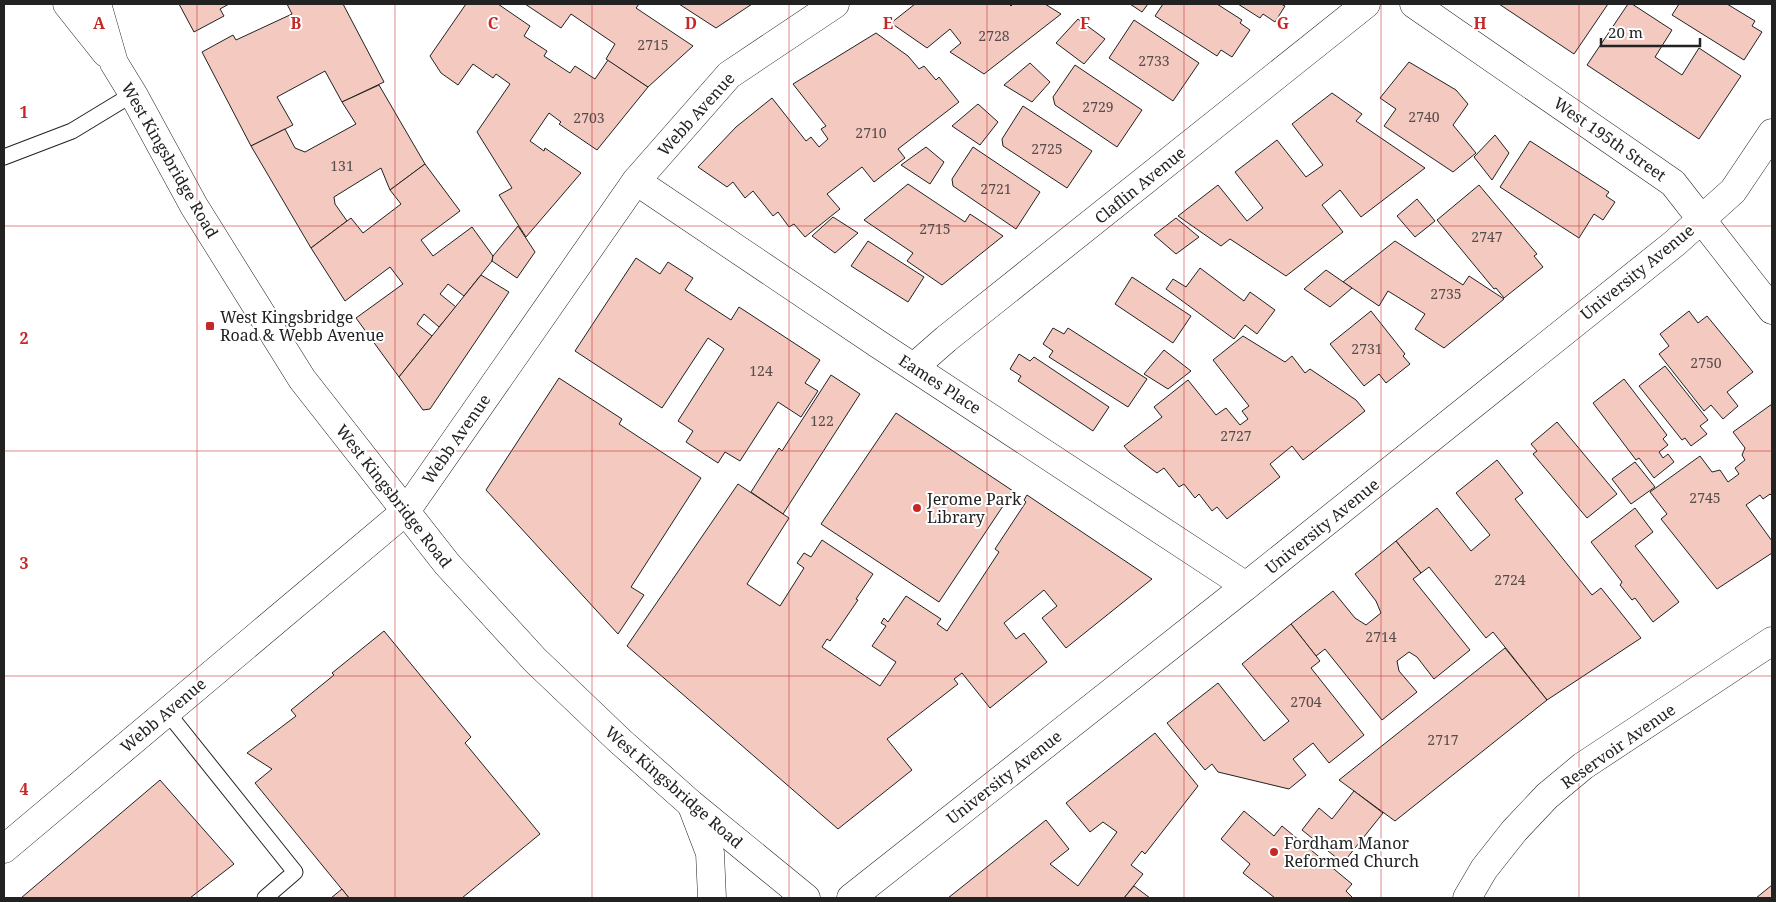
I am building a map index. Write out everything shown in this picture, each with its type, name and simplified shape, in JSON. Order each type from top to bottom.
[{"type":"street","points":[[67,4],[114,64]]},
{"type":"street","name":"West Kingsbridge Road","points":[[97,4],[114,64],[133,94],[194,206],[302,379],[447,564],[535,660],[620,741],[691,804],[806,898]]},
{"type":"street","name":"Webb Avenue","points":[[8,842],[167,712],[406,511],[636,181],[729,75],[835,4]]},
{"type":"street","name":"Claflin Avenue","points":[[914,367],[1366,4]]},
{"type":"street","name":"West 195th Street","points":[[1414,4],[1673,183],[1772,310]]},
{"type":"street","name":"University Avenue","points":[[851,898],[1246,586],[1667,249],[1732,191],[1772,133]]},
{"type":"street","name":"Eames Place","points":[[636,181],[878,344],[1246,586]]},
{"type":"street","name":"Reservoir Avenue","points":[[1467,898],[1484,869],[1514,831],[1547,796],[1583,766],[1772,641]]},
{"type":"street","points":[[691,804],[710,853],[712,898]]},
{"type":"lane","points":[[4,157],[72,131],[133,94]]},
{"type":"lane","points":[[167,712],[296,872],[265,898]]},
{"type":"building","points":[[179,4],[229,4],[220,9],[224,16],[194,32]]},
{"type":"building","points":[[287,4],[343,4],[384,82],[342,102],[325,71],[277,97],[293,125],[251,146],[202,52],[233,35],[236,40],[292,14]]},
{"type":"building","points":[[466,4],[498,4],[530,26],[524,36],[547,51],[544,56],[570,73],[575,66],[595,79],[608,60],[648,87],[597,150],[559,124],[561,122],[549,113],[530,141],[544,151],[545,148],[581,173],[526,237],[499,195],[512,188],[477,132],[510,84],[496,74],[493,78],[473,64],[458,85],[441,73],[430,56]]},
{"type":"building","points":[[525,4],[639,4],[636,8],[693,46],[648,87],[606,59],[615,44],[571,14],[561,28]]},
{"type":"building","points":[[679,4],[752,4],[716,28]]},
{"type":"building","points":[[915,4],[1009,4],[1011,6],[1013,4],[1045,4],[1061,14],[984,74],[950,52],[961,43],[950,29],[927,48],[891,23]]},
{"type":"building","points":[[1130,4],[1148,4],[1142,12]]},
{"type":"building","points":[[1163,4],[1217,4],[1242,20],[1240,23],[1250,30],[1232,57],[1221,50],[1217,56],[1155,16]]},
{"type":"building","points":[[1238,4],[1281,4],[1285,6],[1275,22],[1263,14],[1260,18]]},
{"type":"building","points":[[1499,4],[1608,4],[1574,54]]},
{"type":"building","points":[[1628,4],[1632,4],[1672,30],[1655,57],[1682,75],[1699,48],[1741,76],[1699,139],[1587,65]]},
{"type":"building","points":[[1679,4],[1727,4],[1755,21],[1752,26],[1762,32],[1744,60],[1672,15]]},
{"type":"building","points":[[1078,19],[1105,39],[1084,64],[1056,43]]},
{"type":"building","points":[[1134,20],[1199,63],[1173,101],[1109,58]]},
{"type":"building","points":[[876,33],[908,56],[919,69],[924,66],[936,80],[939,77],[959,102],[898,149],[905,158],[874,182],[862,167],[827,194],[840,209],[805,237],[794,224],[789,227],[778,212],[773,216],[753,191],[745,198],[733,182],[727,187],[698,167],[736,127],[772,98],[806,141],[811,137],[819,147],[828,139],[821,129],[826,126],[793,84]]},
{"type":"building","points":[[1409,62],[1456,90],[1468,104],[1453,125],[1476,153],[1453,172],[1384,126],[1396,109],[1380,98]]},
{"type":"building","points":[[1030,63],[1050,82],[1032,102],[1004,85]]},
{"type":"building","points":[[1075,65],[1142,110],[1117,147],[1055,105],[1053,97]]},
{"type":"building","points":[[379,85],[425,164],[390,190],[381,168],[334,197],[335,204],[347,221],[311,248],[251,146],[285,129],[295,148],[305,152],[356,124],[342,102]]},
{"type":"building","points":[[1332,93],[1362,114],[1356,121],[1425,168],[1361,217],[1340,190],[1322,205],[1343,232],[1286,276],[1230,239],[1221,246],[1178,216],[1218,185],[1247,221],[1263,208],[1235,172],[1277,140],[1306,177],[1323,165],[1292,124]]},
{"type":"building","points":[[978,104],[998,122],[980,145],[952,126]]},
{"type":"building","points":[[1023,106],[1092,151],[1067,188],[1003,146],[1002,139]]},
{"type":"building","points":[[1495,135],[1509,153],[1492,180],[1474,157]]},
{"type":"building","points":[[1530,141],[1609,192],[1606,196],[1615,202],[1603,220],[1594,214],[1579,238],[1500,187]]},
{"type":"building","points":[[926,147],[944,162],[930,184],[901,165]]},
{"type":"building","points":[[973,147],[1040,192],[1016,229],[953,186],[952,179]]},
{"type":"building","points":[[425,164],[460,211],[421,240],[433,256],[472,227],[493,256],[492,261],[464,296],[448,284],[440,294],[456,307],[439,327],[424,314],[417,324],[432,336],[399,377],[356,318],[403,284],[390,267],[345,301],[311,248],[351,218],[363,233],[401,204],[390,190]]},
{"type":"building","points":[[908,184],[965,222],[970,214],[1003,236],[942,285],[907,261],[913,253],[864,220]]},
{"type":"building","points":[[1479,185],[1537,254],[1534,256],[1543,267],[1504,298],[1496,288],[1494,289],[1437,220]]},
{"type":"building","points":[[1417,199],[1435,221],[1415,237],[1397,216]]},
{"type":"building","points":[[833,217],[858,233],[835,253],[812,236]]},
{"type":"building","points":[[1176,218],[1199,237],[1176,254],[1154,235]]},
{"type":"building","points":[[518,226],[535,252],[517,278],[492,261],[493,256]]},
{"type":"building","points":[[868,241],[924,277],[908,302],[851,266]]},
{"type":"building","points":[[1395,241],[1463,285],[1469,276],[1504,299],[1444,348],[1415,329],[1425,314],[1388,291],[1379,306],[1343,282]]},
{"type":"building","points":[[636,258],[660,274],[668,262],[693,278],[685,290],[731,320],[739,307],[820,360],[805,383],[818,391],[801,417],[778,402],[740,461],[725,452],[718,463],[686,442],[693,431],[678,421],[724,349],[708,338],[662,408],[575,351]]},
{"type":"building","points":[[1200,268],[1244,301],[1250,292],[1275,310],[1257,334],[1245,325],[1234,339],[1166,289],[1173,279],[1186,287]]},
{"type":"building","points":[[1326,270],[1352,288],[1330,307],[1304,289]]},
{"type":"building","points":[[481,275],[509,292],[430,409],[423,410],[399,377]]},
{"type":"building","points":[[1132,277],[1191,316],[1173,343],[1115,304]]},
{"type":"building","points":[[1371,311],[1405,354],[1403,356],[1410,364],[1386,383],[1379,374],[1364,386],[1330,344]]},
{"type":"building","points":[[1689,311],[1698,323],[1707,316],[1753,372],[1727,392],[1738,406],[1723,419],[1711,405],[1704,411],[1659,354],[1669,346],[1660,334]]},
{"type":"building","points":[[1053,328],[1064,334],[1068,328],[1147,379],[1128,407],[1049,357],[1053,351],[1043,344]]},
{"type":"building","points":[[1243,336],[1285,362],[1292,356],[1305,373],[1310,369],[1356,400],[1365,411],[1303,460],[1292,446],[1270,464],[1280,477],[1227,519],[1217,507],[1212,511],[1199,494],[1195,498],[1184,484],[1179,487],[1164,468],[1157,473],[1130,453],[1124,446],[1162,417],[1154,407],[1188,380],[1216,415],[1226,408],[1240,425],[1248,419],[1242,411],[1249,406],[1213,360]]},
{"type":"building","points":[[1164,350],[1191,371],[1168,389],[1144,374]]},
{"type":"building","points":[[1019,354],[1030,361],[1034,357],[1109,407],[1093,431],[1018,381],[1021,376],[1010,369]]},
{"type":"building","points":[[1665,366],[1708,420],[1700,426],[1707,434],[1691,446],[1685,438],[1682,440],[1639,386]]},
{"type":"building","points":[[831,375],[860,394],[783,514],[751,492],[779,448],[782,451]]},
{"type":"building","points":[[559,378],[622,419],[619,424],[701,478],[631,587],[644,595],[618,634],[486,490]]},
{"type":"building","points":[[1624,379],[1667,435],[1663,439],[1668,445],[1659,452],[1663,458],[1668,454],[1674,462],[1654,478],[1639,458],[1636,460],[1593,403]]},
{"type":"building","points":[[1772,404],[1772,496],[1770,494],[1763,499],[1760,495],[1746,505],[1772,541],[1772,553],[1717,589],[1661,519],[1667,514],[1650,492],[1700,456],[1712,472],[1720,470],[1728,482],[1739,474],[1735,468],[1745,460],[1742,455],[1745,448],[1733,432]]},
{"type":"building","name":"Jerome Park Library","points":[[896,413],[1013,491],[939,602],[821,524]]},
{"type":"building","points":[[1557,422],[1617,494],[1587,518],[1533,454],[1537,451],[1531,444]]},
{"type":"building","points":[[1497,460],[1523,493],[1515,499],[1592,595],[1601,588],[1641,638],[1547,700],[1493,632],[1486,638],[1429,567],[1421,573],[1396,541],[1437,508],[1471,551],[1490,535],[1456,493]]},
{"type":"building","points":[[1635,462],[1655,487],[1631,504],[1612,479]]},
{"type":"building","points":[[738,484],[789,518],[747,584],[780,606],[804,568],[797,563],[804,553],[811,557],[822,540],[873,574],[830,641],[827,639],[822,647],[880,686],[896,662],[872,646],[886,626],[881,623],[884,618],[888,622],[906,596],[941,619],[937,624],[947,631],[999,552],[995,549],[1026,502],[1024,500],[1027,495],[1152,579],[1066,648],[1042,618],[1057,606],[1044,590],[1004,623],[1016,639],[1024,633],[1047,662],[990,708],[962,673],[954,679],[958,684],[887,739],[912,770],[838,829],[627,646]]},
{"type":"building","points":[[1635,508],[1653,532],[1635,546],[1679,602],[1653,622],[1635,598],[1632,600],[1620,585],[1622,582],[1591,542]]},
{"type":"building","points":[[1396,541],[1421,573],[1413,579],[1470,650],[1434,679],[1417,657],[1409,652],[1397,661],[1399,671],[1417,692],[1382,720],[1325,649],[1316,656],[1291,624],[1333,591],[1355,618],[1366,625],[1381,613],[1376,601],[1355,574]]},
{"type":"building","points":[[1291,624],[1320,661],[1311,668],[1364,735],[1329,763],[1313,743],[1293,759],[1306,775],[1289,789],[1218,772],[1212,764],[1205,770],[1167,723],[1218,683],[1264,741],[1289,721],[1242,664]]},
{"type":"building","points":[[384,631],[471,737],[465,743],[540,834],[462,898],[349,898],[255,783],[272,769],[247,753],[296,716],[291,710],[334,675],[332,673]]},
{"type":"building","points":[[1505,648],[1547,700],[1395,821],[1339,780]]},
{"type":"building","points":[[1155,733],[1198,786],[1145,854],[1142,851],[1131,865],[1143,874],[1124,898],[948,898],[1046,820],[1069,849],[1050,864],[1078,886],[1117,832],[1103,822],[1090,832],[1066,803]]},
{"type":"building","points":[[160,780],[234,864],[190,898],[21,898]]},
{"type":"building","points":[[1354,791],[1383,813],[1343,863],[1302,830],[1319,808],[1332,819]]},
{"type":"building","name":"Fordham Manor Reformed Church","points":[[1244,811],[1274,836],[1282,826],[1352,884],[1346,891],[1352,897],[1275,898],[1243,873],[1250,864],[1221,839]]},
{"type":"building","points":[[1772,885],[1772,898],[1756,898]]},
{"type":"building","points":[[1134,886],[1150,898],[1124,898]]},
{"type":"building","points":[[342,889],[349,898],[331,898]]},
{"type":"place","name":"West Kingsbridge Road & Webb Avenue","points":[[210,326]]},
{"type":"place","name":"Jerome Park Library","points":[[917,508]]},
{"type":"place","name":"Fordham Manor Reformed Church","points":[[1274,852]]}]
